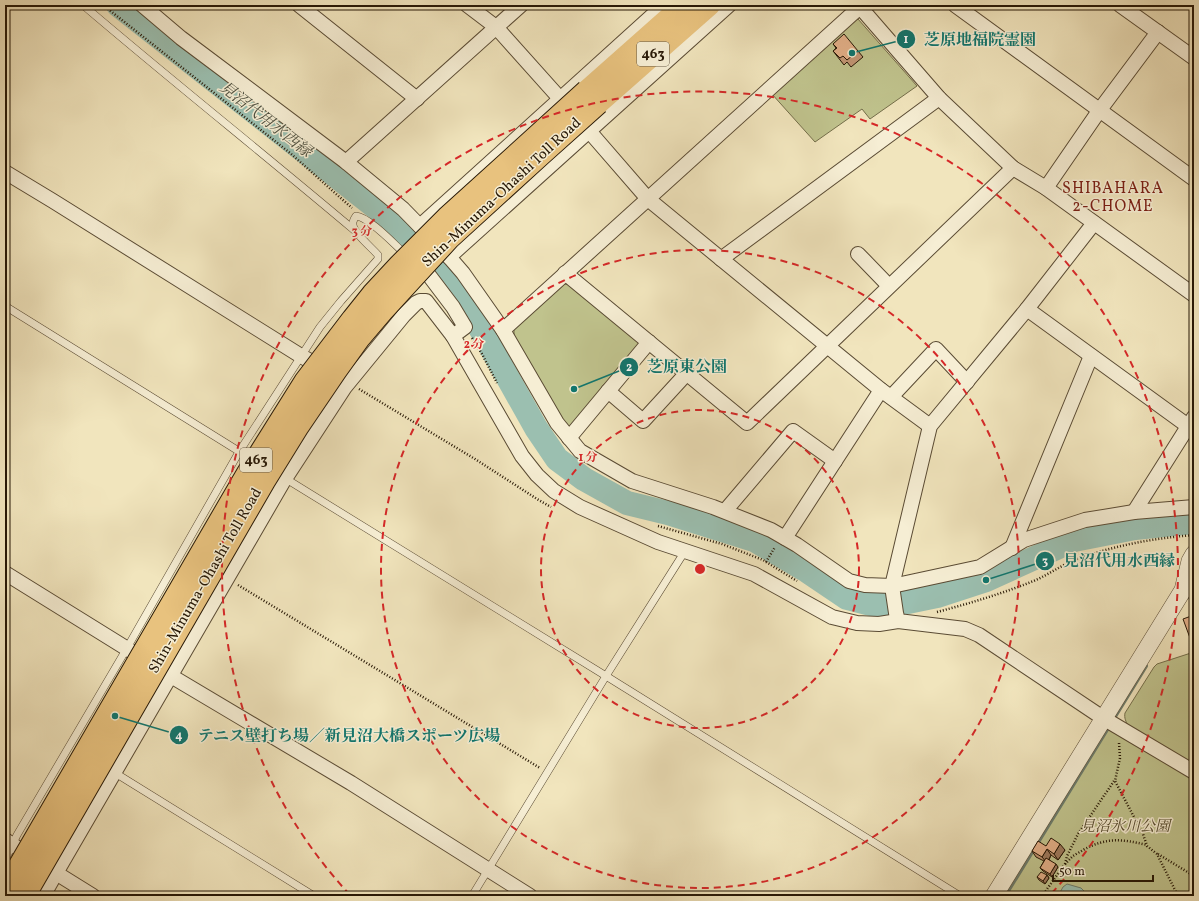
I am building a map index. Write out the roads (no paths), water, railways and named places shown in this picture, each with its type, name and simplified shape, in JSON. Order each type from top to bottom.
[{"type":"highway","name":"Shin-Minuma-Ohashi Toll Road","points":[[24,896],[264,481],[298,426],[359,338],[449,238],[540,154],[592,97],[684,5]]},
{"type":"highway","name":"Shin-Minuma-Ohashi Toll Road","points":[[5,891],[248,473],[305,382],[363,306],[400,265],[447,218],[592,97],[709,5]]},
{"type":"street","points":[[142,5],[181,38],[346,162],[403,209],[463,273],[503,330],[557,423],[569,438],[580,451],[632,481],[713,507],[771,530],[781,541],[797,545],[849,581],[865,585],[892,586],[980,567],[1024,540],[1085,520],[1134,512],[1194,507]]},
{"type":"street","points":[[467,5],[496,28],[648,199],[886,394],[930,426]]},
{"type":"street","points":[[346,162],[521,5]]},
{"type":"street","points":[[423,229],[664,5]]},
{"type":"street","points":[[453,336],[465,327],[453,307],[425,270],[426,267],[446,254],[589,131],[729,5]]},
{"type":"street","points":[[955,5],[1194,179]]},
{"type":"street","points":[[1120,5],[1194,58]]},
{"type":"street","points":[[303,6],[416,99]]},
{"type":"street","points":[[503,330],[861,6],[939,98],[1013,168],[1046,188],[1194,295]]},
{"type":"street","points":[[1046,188],[1099,111],[1158,32]]},
{"type":"street","points":[[721,259],[939,98]]},
{"type":"street","points":[[565,273],[747,423],[1013,168]]},
{"type":"street","points":[[5,172],[301,356],[349,383]]},
{"type":"street","points":[[897,617],[892,586],[930,426],[1094,223]]},
{"type":"street","points":[[858,254],[889,286]]},
{"type":"street","points":[[43,896],[285,479],[349,383],[404,315],[420,301],[426,301],[453,336],[522,456],[537,475],[554,491],[580,507],[658,542],[754,574],[832,617],[857,623],[879,624],[897,617],[965,629],[979,635],[1103,718],[1194,772]]},
{"type":"street","points":[[1026,309],[1091,356],[1191,422],[1134,512]]},
{"type":"street","points":[[569,438],[649,342]]},
{"type":"street","points":[[781,541],[835,461],[886,394],[936,349],[967,382]]},
{"type":"street","points":[[1012,548],[1091,356]]},
{"type":"street","points":[[608,391],[643,421],[687,373]]},
{"type":"street","points":[[725,512],[793,431],[835,461]]},
{"type":"street","points":[[994,896],[1183,590],[1190,561],[1194,554]]},
{"type":"street","points":[[5,573],[171,676],[351,783],[530,896]]},
{"type":"street","points":[[9,842],[93,896]]},
{"type":"lane","points":[[5,860],[9,842],[70,745],[239,452],[324,322],[378,259],[378,255],[356,231],[242,136],[147,60],[83,5]]},
{"type":"lane","points":[[356,231],[353,226],[353,220],[356,216],[361,216],[404,253],[423,229]]},
{"type":"lane","points":[[5,306],[239,452],[606,676],[960,896]]},
{"type":"lane","points":[[472,896],[606,676],[685,551]]},
{"type":"lane","points":[[70,745],[314,896]]},
{"type":"waterway","name":"見沼代用水西縁","points":[[118,5],[383,213],[410,238]]},
{"type":"waterway","name":"見沼代用水西縁","points":[[440,270],[471,312],[536,428],[557,459],[584,479],[627,503],[668,513],[754,540],[807,571],[847,598],[874,605],[908,602],[937,596],[986,580],[1074,540],[1135,528],[1194,522]]},
{"type":"waterway","points":[[1188,597],[1194,585]]},
{"type":"waterway","points":[[1005,896],[1146,666]]},
{"type":"place","name":"芝原地福院霊園","points":[[852,53]]},
{"type":"place","name":"芝原東公園","points":[[574,389]]},
{"type":"place","name":"見沼代用水西縁","points":[[986,580]]},
{"type":"place","name":"テニス壁打ち場／新見沼大橋スポーツ広場","points":[[115,716]]},
{"type":"district","name":"SHIBAHARA 2-CHOME","points":[[1113,198]]},
{"type":"park label","name":"見沼氷川公園","points":[[1125,827]]}]
